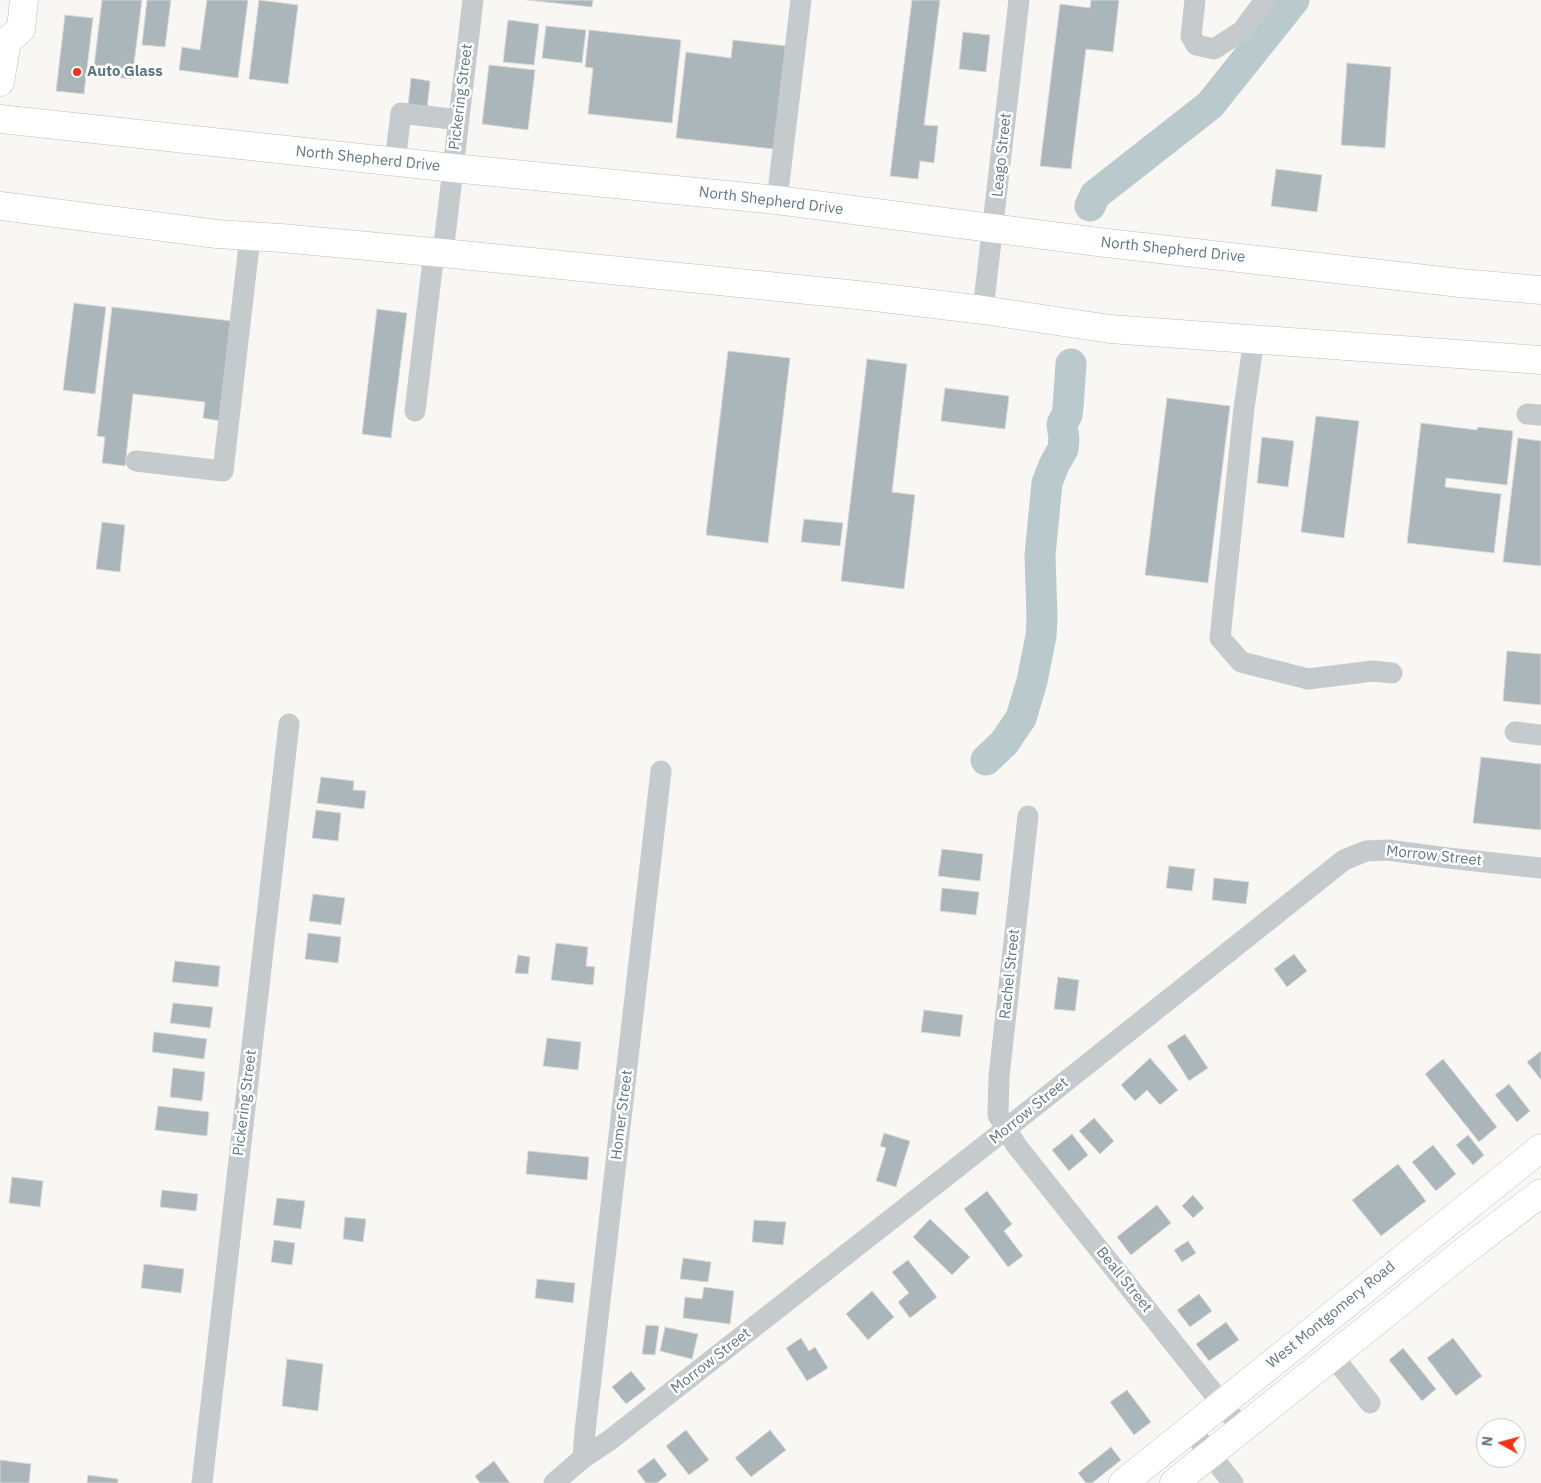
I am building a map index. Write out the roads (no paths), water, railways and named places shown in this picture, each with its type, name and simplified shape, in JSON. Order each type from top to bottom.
[{"type":"main road","points":[[0,82],[3,36],[21,29],[24,0]]},
{"type":"main road","name":"North Shepherd Drive","points":[[0,119],[453,168],[777,200],[993,229],[1451,282],[1541,290]]},
{"type":"main road","points":[[0,206],[250,236],[867,296],[1110,328],[1541,360]]},
{"type":"main road","name":"West Montgomery Road","points":[[1123,1483],[1221,1402],[1541,1148]]},
{"type":"main road","points":[[1174,1483],[1541,1193]]},
{"type":"main road","points":[[1448,1221],[1469,1248]]},
{"type":"street","name":"Pickering Street","points":[[415,411],[438,253],[453,168],[473,0]]},
{"type":"street","points":[[777,200],[801,0]]},
{"type":"street","name":"Leago Street","points":[[983,310],[1019,0]]},
{"type":"street","points":[[1195,0],[1191,36],[1196,44],[1214,49],[1242,31],[1265,0]]},
{"type":"street","points":[[396,162],[400,113],[459,120]]},
{"type":"street","points":[[136,461],[223,471],[250,236]]},
{"type":"street","points":[[1254,339],[1244,408],[1220,638],[1241,662],[1308,679],[1373,671],[1392,673]]},
{"type":"street","name":"Pickering Street","points":[[202,1483],[289,724]]},
{"type":"street","points":[[1515,732],[1541,735]]},
{"type":"street","name":"Homer Street","points":[[583,1458],[661,771]]},
{"type":"street","name":"Rachel Street","points":[[1006,1130],[998,1115],[999,1076],[1028,816]]},
{"type":"street","name":"Morrow Street","points":[[554,1483],[583,1458],[618,1434],[1006,1130],[1344,860],[1366,851],[1387,850],[1541,868]]},
{"type":"street","name":"Beall Street","points":[[1006,1130],[1242,1429]]},
{"type":"street","points":[[1333,1356],[1370,1403]]},
{"type":"street","points":[[1190,1429],[1233,1483]]},
{"type":"waterway","points":[[1090,206],[1095,195],[1210,105],[1294,0]]},
{"type":"waterway","points":[[986,760],[1004,743],[1021,718],[1032,681],[1041,636],[1040,555],[1047,483],[1063,449],[1062,424],[1067,415],[1071,364]]},
{"type":"place","name":"Auto Glass","points":[[77,72]]}]
